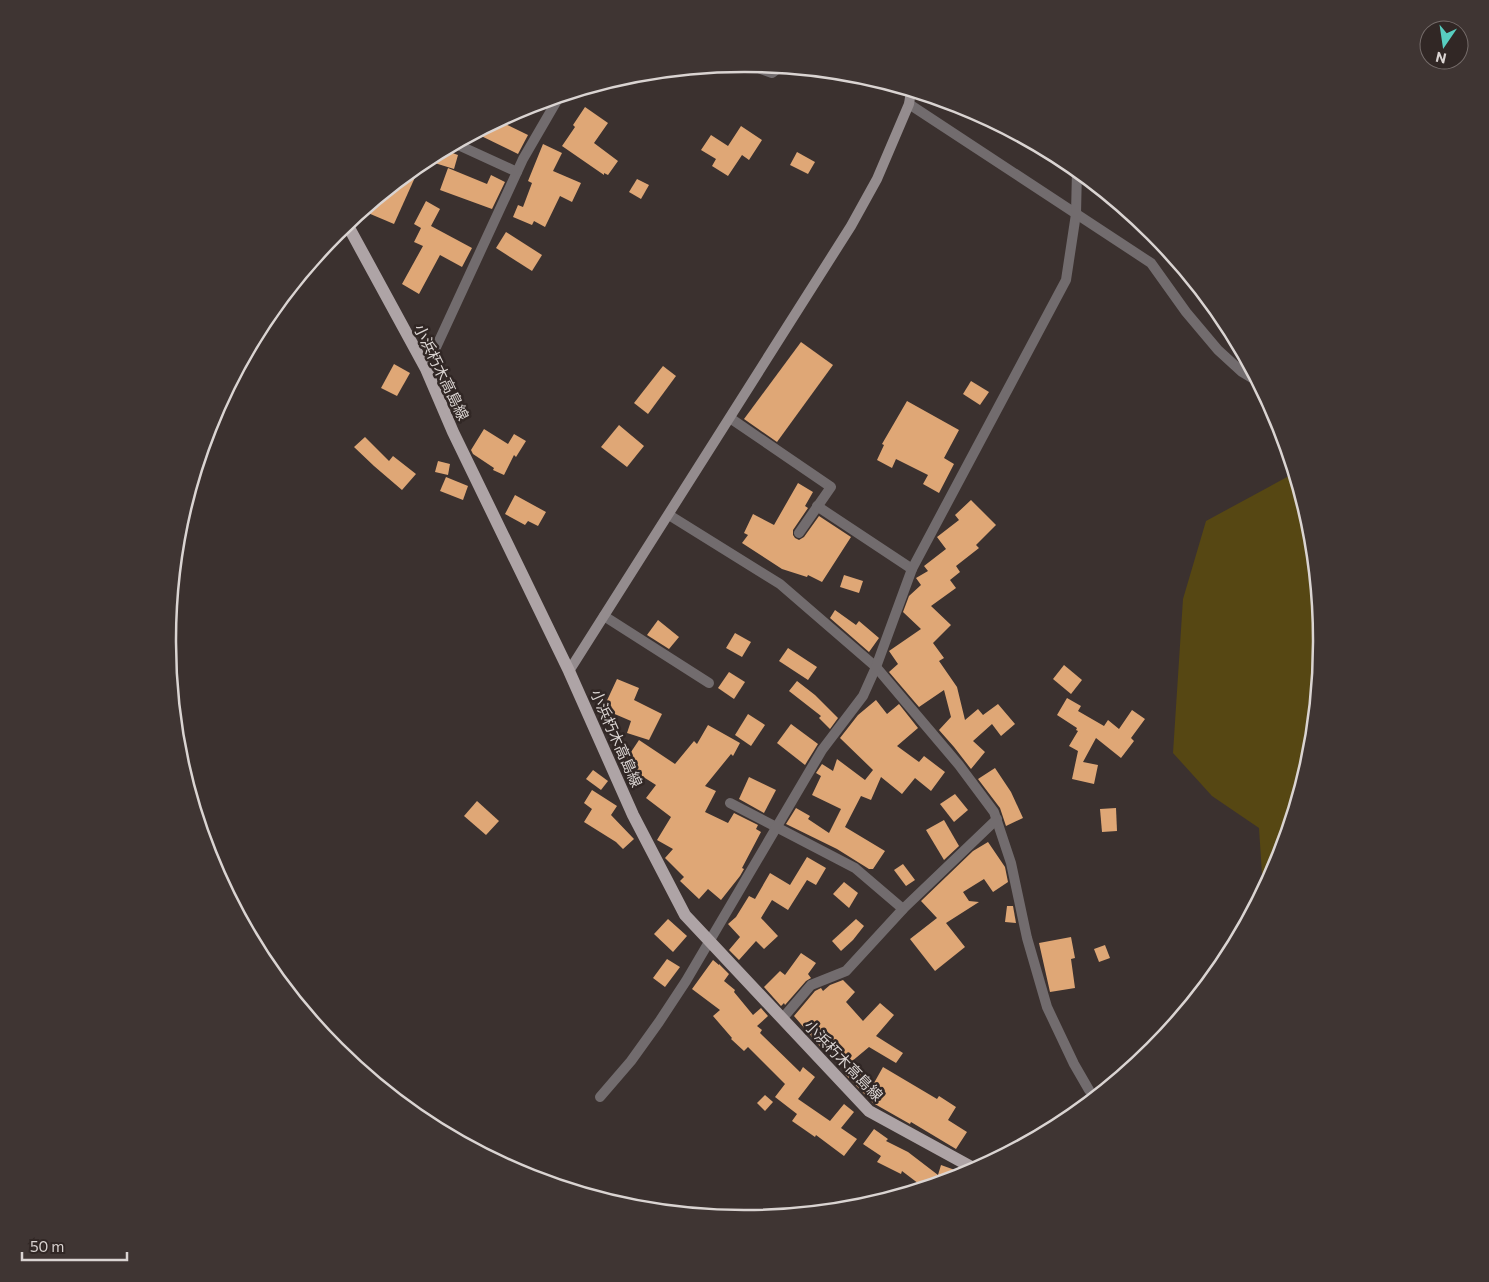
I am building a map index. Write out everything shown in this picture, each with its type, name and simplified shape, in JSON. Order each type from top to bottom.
[{"type":"main road","points":[[569,670],[851,226],[877,178],[909,104],[910,98]]},
{"type":"main road","name":"小浜朽木高島線","points":[[351,232],[426,369],[453,432],[569,670],[633,815],[685,915],[868,1111],[966,1164]]},
{"type":"street","points":[[909,104],[1150,263],[1186,312],[1218,350],[1246,374]]},
{"type":"street","points":[[426,369],[523,159],[554,106]]},
{"type":"street","points":[[463,147],[517,172]]},
{"type":"street","points":[[600,1097],[660,1022],[822,750],[863,696],[876,667],[912,569],[1066,280],[1076,214],[1077,180]]},
{"type":"street","points":[[730,418],[831,487],[799,533]]},
{"type":"street","points":[[817,506],[912,569]]},
{"type":"street","points":[[669,514],[780,584],[876,667],[959,766],[994,812],[1011,863],[1027,938],[1047,1007],[1074,1064],[1089,1090]]},
{"type":"street","points":[[604,616],[709,683]]},
{"type":"street","points":[[730,804],[855,868],[903,909]]},
{"type":"street","points":[[782,1019],[811,985],[846,971],[903,909],[997,819]]},
{"type":"shaded area","points":[[1289,477],[1294,494],[1308,567],[1312,604],[1312,678],[1302,752],[1294,788],[1283,824],[1262,875],[1259,828],[1212,796],[1173,753],[1183,599],[1206,521]]},
{"type":"building","points":[[585,107],[608,123],[594,143],[618,161],[608,175],[604,173],[604,175],[562,146],[575,127],[573,125]]},
{"type":"building","points":[[507,125],[528,135],[518,154],[483,137]]},
{"type":"building","points":[[741,126],[762,140],[749,160],[742,155],[728,176],[712,166],[716,159],[701,150],[711,135],[728,146]]},
{"type":"building","points":[[543,144],[562,153],[553,171],[581,183],[572,202],[560,196],[545,227],[534,221],[532,225],[513,217],[518,205],[523,207],[532,183],[528,181]]},
{"type":"building","points":[[797,152],[815,162],[808,174],[790,165]]},
{"type":"building","points":[[453,153],[458,155],[454,169],[436,164]]},
{"type":"building","points":[[448,168],[487,184],[491,175],[505,182],[492,209],[440,190]]},
{"type":"building","points":[[415,178],[394,224],[370,214]]},
{"type":"building","points":[[637,179],[649,185],[641,199],[629,192]]},
{"type":"building","points":[[426,201],[440,209],[431,226],[472,248],[462,267],[440,255],[419,294],[402,284],[423,246],[414,242],[421,228],[414,224]]},
{"type":"building","points":[[506,232],[542,255],[532,271],[496,248]]},
{"type":"building","points":[[801,342],[833,365],[777,442],[744,419]]},
{"type":"building","points":[[394,364],[410,373],[397,396],[381,388]]},
{"type":"building","points":[[663,366],[676,376],[648,414],[634,403]]},
{"type":"building","points":[[971,381],[989,392],[980,405],[963,394]]},
{"type":"building","points":[[907,401],[959,430],[944,458],[954,464],[939,493],[923,484],[928,475],[896,459],[892,468],[877,460],[884,445],[882,444]]},
{"type":"building","points":[[619,425],[644,446],[627,467],[601,447]]},
{"type":"building","points":[[484,429],[508,444],[514,434],[526,441],[516,457],[514,455],[504,475],[493,470],[494,468],[473,454],[471,450]]},
{"type":"building","points":[[365,437],[389,461],[393,456],[416,474],[402,490],[354,447]]},
{"type":"building","points":[[438,461],[450,464],[448,475],[435,472]]},
{"type":"building","points":[[446,477],[468,486],[463,500],[440,491]]},
{"type":"building","points":[[798,483],[813,492],[805,506],[808,508],[793,530],[795,538],[799,540],[804,537],[819,516],[851,537],[822,582],[808,575],[807,577],[782,569],[742,543],[748,535],[744,533],[753,514],[774,525]]},
{"type":"building","points":[[515,495],[546,512],[538,526],[528,521],[525,525],[505,514]]},
{"type":"building","points":[[971,500],[996,525],[976,545],[979,548],[956,566],[960,572],[950,580],[956,588],[931,606],[951,625],[933,643],[944,658],[939,661],[957,687],[965,720],[978,709],[983,715],[998,704],[1015,724],[1001,736],[992,724],[973,741],[985,752],[971,769],[939,730],[951,717],[944,690],[919,707],[889,672],[898,664],[889,651],[921,629],[903,612],[909,596],[921,585],[916,578],[928,571],[924,566],[946,549],[937,537],[959,520],[955,515]]},
{"type":"building","points":[[844,575],[863,581],[859,593],[840,587]]},
{"type":"building","points":[[835,610],[856,625],[859,621],[879,638],[869,652],[830,618]]},
{"type":"building","points":[[658,620],[679,637],[669,649],[647,635]]},
{"type":"building","points":[[735,633],[751,642],[742,657],[726,648]]},
{"type":"building","points":[[788,648],[817,667],[808,680],[779,661]]},
{"type":"building","points":[[1064,665],[1082,680],[1071,694],[1053,679]]},
{"type":"building","points":[[729,672],[745,682],[734,699],[718,688]]},
{"type":"building","points":[[617,679],[639,688],[634,700],[662,714],[649,740],[627,733],[631,721],[603,709]]},
{"type":"building","points":[[797,681],[815,695],[838,718],[830,729],[819,718],[821,716],[789,691]]},
{"type":"building","points":[[1067,698],[1081,706],[1078,711],[1104,726],[1108,720],[1119,729],[1132,710],[1145,719],[1131,738],[1134,741],[1121,758],[1096,738],[1083,762],[1098,765],[1094,784],[1072,779],[1078,751],[1069,746],[1078,731],[1076,730],[1077,728],[1057,715]]},
{"type":"building","points":[[876,700],[887,714],[899,704],[918,728],[897,746],[919,762],[924,756],[945,772],[931,791],[915,778],[902,794],[881,777],[871,800],[861,796],[845,827],[885,851],[873,869],[869,869],[837,849],[786,824],[796,808],[810,816],[808,819],[829,833],[841,809],[812,795],[821,776],[816,773],[822,764],[833,771],[837,759],[865,780],[873,770],[840,738],[858,715]]},
{"type":"building","points":[[748,714],[765,725],[751,746],[735,735]]},
{"type":"building","points":[[791,724],[818,744],[805,765],[777,743]]},
{"type":"building","points":[[708,725],[740,743],[733,756],[731,754],[705,786],[716,791],[705,812],[728,823],[734,813],[758,825],[756,829],[761,832],[742,868],[744,869],[740,876],[721,900],[708,889],[699,899],[680,881],[684,877],[665,858],[673,849],[657,840],[671,817],[646,798],[656,785],[623,764],[639,740],[675,764],[694,741],[697,744]]},
{"type":"building","points":[[995,768],[1011,792],[1023,818],[1006,826],[1000,808],[978,779]]},
{"type":"building","points":[[593,770],[608,781],[601,790],[586,779]]},
{"type":"building","points":[[749,777],[776,790],[764,813],[739,799]]},
{"type":"building","points":[[592,790],[617,806],[611,815],[634,839],[623,849],[616,842],[584,822],[592,809],[584,803]]},
{"type":"building","points":[[955,794],[968,810],[954,822],[940,804]]},
{"type":"building","points":[[477,801],[499,821],[486,835],[464,816]]},
{"type":"building","points":[[1116,808],[1117,831],[1102,832],[1100,809]]},
{"type":"building","points":[[944,820],[959,846],[944,860],[926,830]]},
{"type":"building","points":[[988,842],[1005,867],[1008,882],[993,892],[984,879],[963,892],[969,901],[979,902],[946,923],[965,947],[935,971],[910,939],[937,918],[921,901],[973,851]]},
{"type":"building","points":[[807,857],[826,868],[816,885],[807,880],[788,910],[772,900],[761,918],[778,936],[764,949],[756,941],[739,960],[729,950],[740,937],[728,924],[736,917],[749,896],[755,899],[770,873],[790,885]]},
{"type":"building","points":[[903,864],[915,880],[906,886],[894,870]]},
{"type":"building","points":[[844,882],[858,893],[849,908],[833,894]]},
{"type":"building","points":[[1007,906],[1013,906],[1016,923],[1005,922]]},
{"type":"building","points":[[668,919],[687,936],[673,952],[654,934]]},
{"type":"building","points":[[856,919],[864,926],[841,951],[832,941]]},
{"type":"building","points":[[1071,937],[1075,958],[1071,959],[1075,988],[1050,992],[1039,943]]},
{"type":"building","points":[[1105,945],[1110,958],[1099,962],[1094,949]]},
{"type":"building","points":[[801,953],[816,963],[808,974],[811,978],[806,981],[785,1005],[784,1003],[781,1006],[764,987],[780,971],[785,975]]},
{"type":"building","points":[[667,959],[680,967],[665,987],[653,978]]},
{"type":"building","points":[[713,960],[729,974],[724,981],[735,990],[734,992],[753,1015],[761,1008],[768,1016],[757,1026],[762,1030],[760,1033],[800,1072],[803,1067],[815,1077],[798,1099],[830,1121],[844,1104],[854,1112],[841,1128],[857,1139],[844,1156],[816,1135],[815,1137],[792,1121],[797,1114],[775,1097],[785,1084],[748,1047],[744,1051],[731,1039],[713,1016],[720,1010],[692,989]]},
{"type":"building","points":[[843,980],[855,992],[846,1002],[863,1021],[880,1003],[894,1015],[876,1036],[903,1053],[896,1063],[869,1047],[845,1067],[829,1049],[825,1052],[794,1016],[815,991],[821,988],[823,991],[830,985]]},
{"type":"building","points":[[853,1063],[874,1083],[883,1067],[937,1099],[939,1096],[956,1107],[948,1120],[967,1132],[956,1149],[911,1122],[910,1124],[873,1103],[844,1073]]},
{"type":"building","points":[[765,1095],[773,1102],[765,1111],[757,1103]]},
{"type":"building","points":[[874,1129],[888,1139],[886,1141],[908,1152],[938,1175],[917,1182],[902,1171],[901,1174],[877,1162],[881,1156],[863,1144]]},
{"type":"building","points":[[941,1165],[953,1169],[938,1175]]}]
